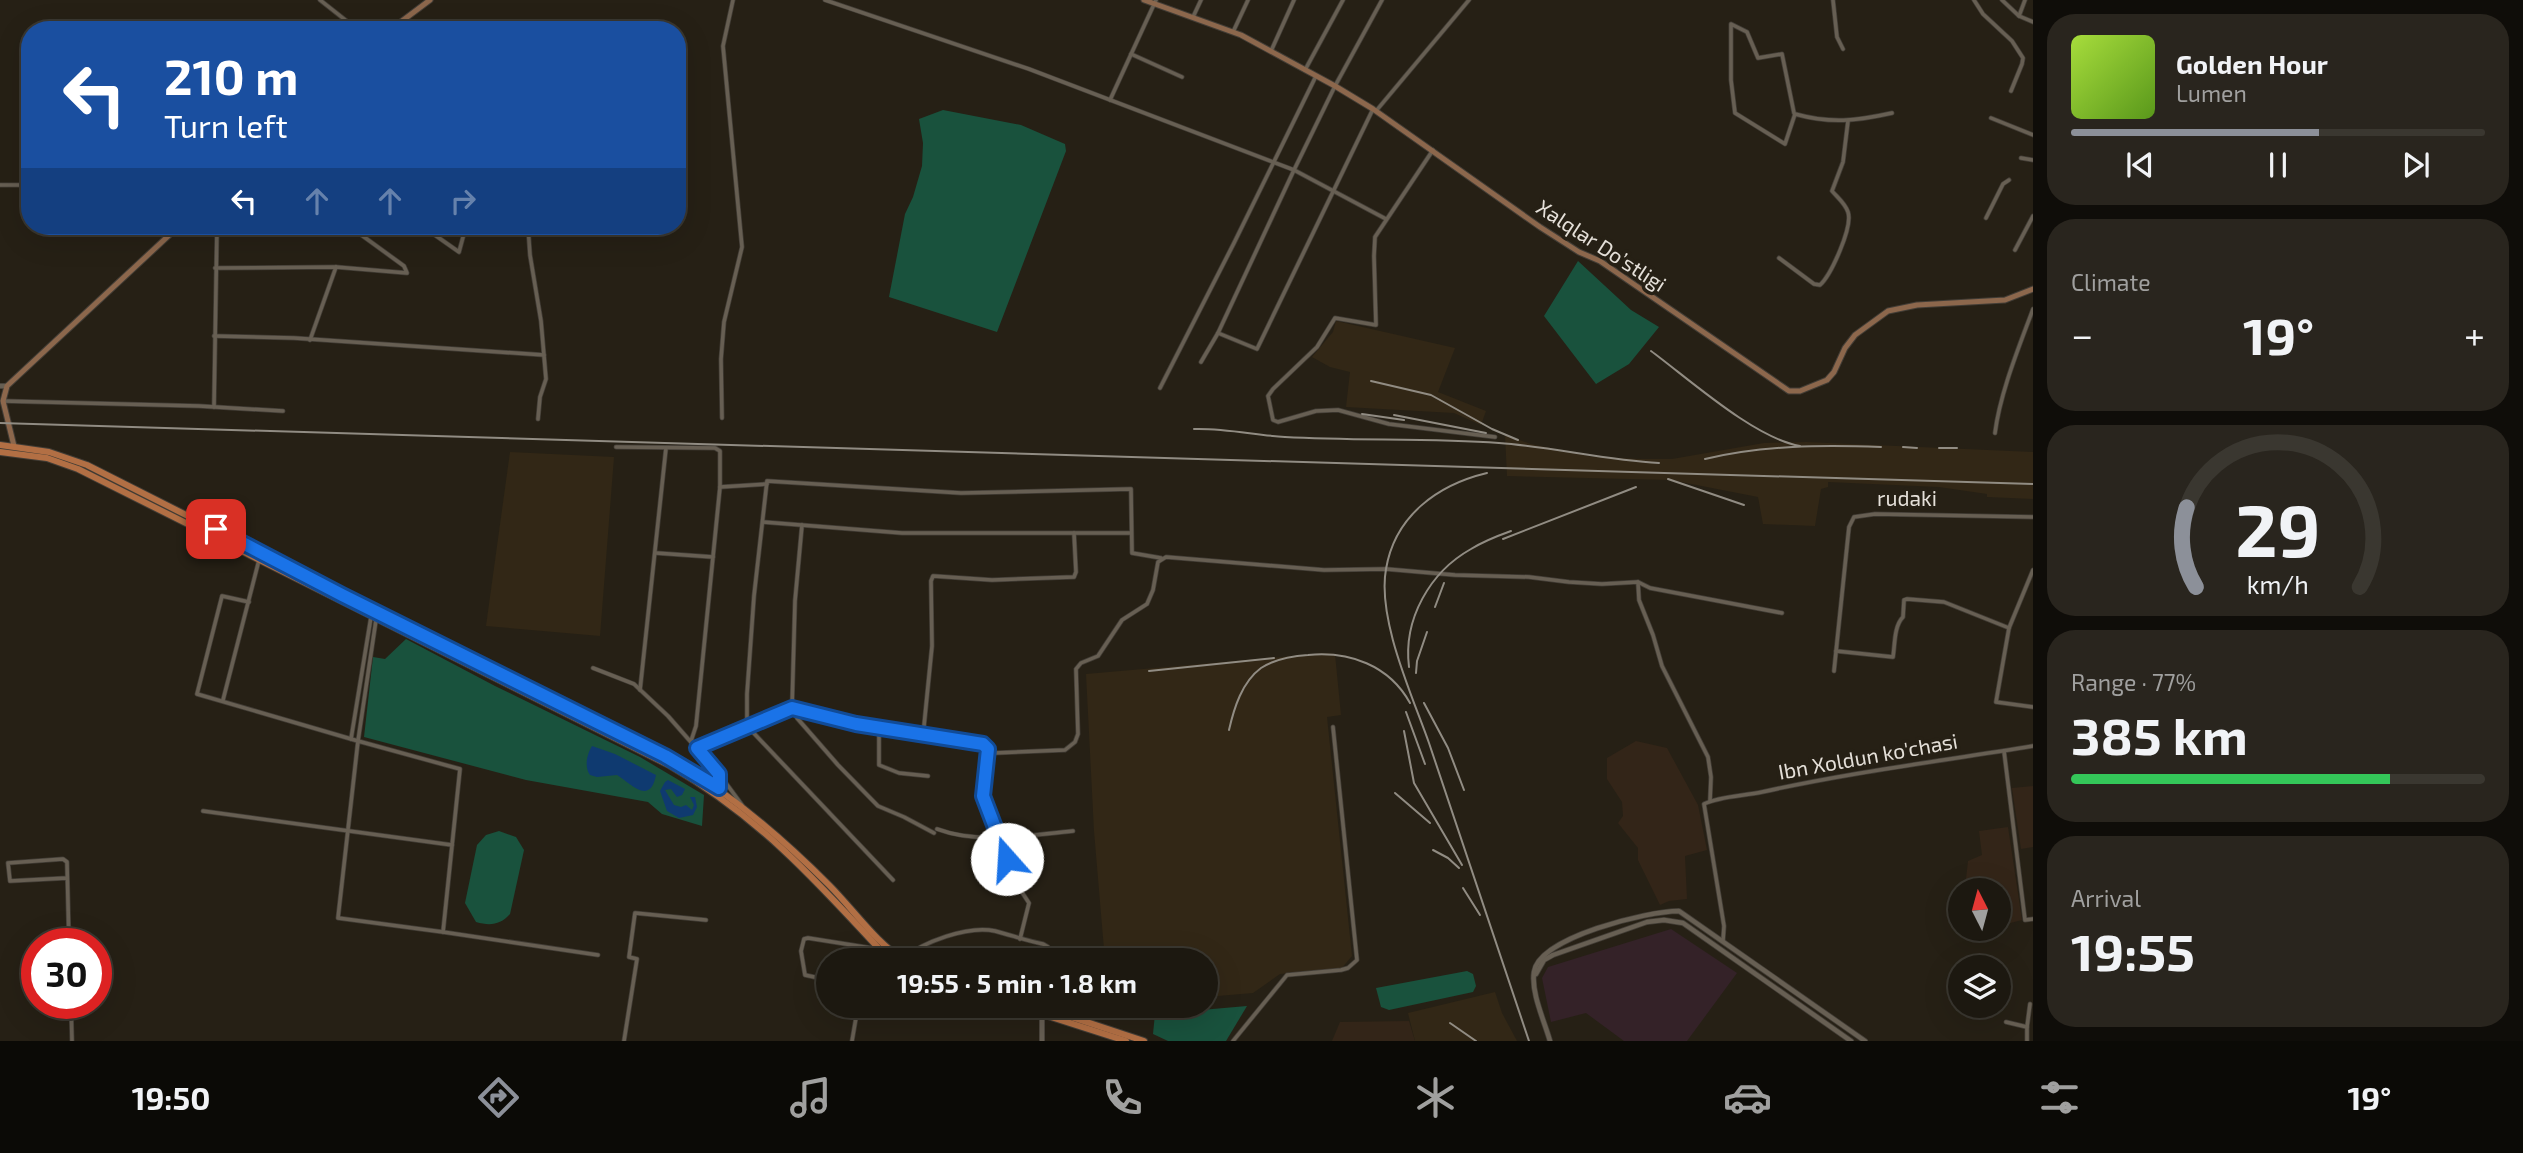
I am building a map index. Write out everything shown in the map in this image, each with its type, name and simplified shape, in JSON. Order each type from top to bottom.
[{"type":"main road","points":[[402,21],[430,0]]},
{"type":"main road","name":"Xalqlar Do’stligi","points":[[1144,0],[1233,32],[1335,86],[1433,150],[1540,227],[1600,261],[1789,391],[1800,391],[1827,380],[1851,339],[1888,311],[1917,305],[2005,300],[2033,289]]},
{"type":"main road","points":[[14,446],[1,401],[4,387],[169,235]]},
{"type":"main road","points":[[0,445],[49,452],[77,461],[214,532]]},
{"type":"main road","points":[[0,452],[32,455],[71,466],[245,547],[672,760],[718,792],[794,857],[880,948]]},
{"type":"main road","points":[[245,547],[259,559],[669,765],[743,807],[798,854],[874,943],[885,948]]},
{"type":"main road","points":[[1067,1018],[1126,1041]]},
{"type":"main road","points":[[1072,1018],[1144,1041]]},
{"type":"street","points":[[320,0],[347,21]]},
{"type":"street","points":[[722,418],[724,322],[742,247],[723,46],[733,0]]},
{"type":"street","points":[[825,0],[1110,100],[1294,170],[1386,219]]},
{"type":"street","points":[[1194,17],[1201,0]]},
{"type":"street","points":[[1233,32],[1248,0]]},
{"type":"street","points":[[1271,51],[1294,0]]},
{"type":"street","points":[[1305,71],[1343,0]]},
{"type":"street","points":[[1200,362],[1218,333],[1335,86],[1382,0]]},
{"type":"street","points":[[1218,333],[1257,349],[1332,191],[1374,110],[1469,0]]},
{"type":"street","points":[[1833,0],[1836,37],[1843,49]]},
{"type":"street","points":[[1974,0],[1983,14],[2012,41],[2022,58],[2011,92]]},
{"type":"street","points":[[2002,0],[2019,16],[2033,22]]},
{"type":"street","points":[[2019,16],[2025,0]]},
{"type":"street","points":[[1110,100],[1155,2]]},
{"type":"street","points":[[1731,24],[1747,32],[1758,58],[1782,54],[1795,114],[1785,144],[1735,113],[1731,79],[1731,24]]},
{"type":"street","points":[[1131,54],[1182,77]]},
{"type":"street","points":[[1160,388],[1316,76]]},
{"type":"street","points":[[1795,114],[1848,121],[1892,113]]},
{"type":"street","points":[[1991,118],[2033,135]]},
{"type":"street","points":[[1779,258],[1814,284],[1820,285],[1827,277],[1843,242],[1849,220],[1841,199],[1832,191],[1843,162],[1848,121]]},
{"type":"street","points":[[1433,150],[1375,237],[1376,325],[1335,318],[1317,346],[1268,396],[1273,420],[1278,422],[1316,411],[1338,410],[1389,424],[1495,437]]},
{"type":"street","points":[[2021,158],[2033,160]]},
{"type":"street","points":[[1986,218],[2003,184],[2009,180]]},
{"type":"street","points":[[0,185],[21,185]]},
{"type":"street","points":[[2015,250],[2033,216]]},
{"type":"street","points":[[214,407],[217,235]]},
{"type":"street","points":[[215,268],[336,267],[408,273],[404,266],[361,235]]},
{"type":"street","points":[[435,235],[459,252],[464,235]]},
{"type":"street","points":[[529,235],[546,379],[540,397],[538,419]]},
{"type":"street","points":[[310,340],[336,267]]},
{"type":"street","points":[[1994,433],[2033,309]]},
{"type":"street","points":[[214,336],[544,355]]},
{"type":"street","points":[[1,401],[283,411]]},
{"type":"street","points":[[615,447],[720,451],[720,487],[696,726],[691,741]]},
{"type":"street","points":[[640,690],[666,447]]},
{"type":"street","points":[[893,880],[747,726],[754,596],[769,479],[961,493],[1131,489],[1132,553],[1161,558],[1324,570],[1386,569],[1602,584],[1638,582],[1650,588],[1782,613]]},
{"type":"street","points":[[720,487],[767,484]]},
{"type":"street","name":"rudaki","points":[[1834,671],[1849,527],[1854,517],[1875,514],[2033,517]]},
{"type":"street","points":[[763,522],[902,534],[1131,533]]},
{"type":"street","points":[[802,526],[795,601],[792,708],[797,718],[838,765],[878,806],[936,831],[957,836],[1000,838],[1073,831]]},
{"type":"street","points":[[923,736],[932,646],[933,576],[992,580],[1074,577],[1074,533]]},
{"type":"street","points":[[656,553],[713,557]]},
{"type":"street","points":[[697,748],[792,708],[879,728],[983,744],[995,753],[1065,750],[1071,746],[1078,734],[1076,669],[1081,663],[1098,656],[1122,620],[1147,604],[1161,558]]},
{"type":"street","points":[[223,701],[259,559]]},
{"type":"street","points":[[2033,570],[2009,628],[1996,702],[2033,707]]},
{"type":"street","points":[[1638,582],[1639,600],[1662,667],[1708,757],[1710,801],[1704,804],[1724,926],[1723,941]]},
{"type":"street","points":[[249,602],[222,596],[197,694],[460,769],[443,932]]},
{"type":"street","points":[[1836,651],[1894,657],[1896,629],[1903,617],[1904,600],[1907,599],[1944,602],[2009,628]]},
{"type":"street","points":[[351,739],[374,616]]},
{"type":"street","points":[[374,616],[338,918],[598,955]]},
{"type":"street","points":[[593,668],[634,684],[691,741],[743,807]]},
{"type":"street","points":[[1233,1041],[1287,975],[1341,970],[1357,960],[1333,727]]},
{"type":"street","points":[[879,728],[879,765],[899,773],[928,776]]},
{"type":"street","name":"Ibn Xoldun ko'chasi","points":[[1710,801],[1869,771],[2033,746]]},
{"type":"street","points":[[988,749],[983,796],[1012,877],[1029,903],[1020,939]]},
{"type":"street","points":[[2004,751],[2025,920],[2033,919]]},
{"type":"street","points":[[718,792],[719,774]]},
{"type":"street","points":[[203,811],[452,845]]},
{"type":"street","points":[[67,878],[9,881],[8,863],[63,859],[67,862],[69,928]]},
{"type":"street","points":[[1550,1041],[1534,978],[1536,965],[1545,953],[1564,941],[1613,924],[1660,911],[1679,911],[1866,1041]]},
{"type":"street","points":[[624,1041],[637,959],[629,957],[635,913],[706,920]]},
{"type":"street","points":[[1534,978],[1542,964],[1553,955],[1647,922],[1664,920],[1684,923],[1851,1041]]},
{"type":"street","points":[[917,948],[970,930],[995,931],[1047,945],[1047,948]]},
{"type":"street","points":[[816,977],[805,975],[801,951],[804,939],[874,943],[872,948]]},
{"type":"street","points":[[2027,1041],[2029,1004]]},
{"type":"street","points":[[852,1041],[856,1018]]},
{"type":"street","points":[[1041,1018],[1042,1041]]},
{"type":"street","points":[[71,1019],[72,1041]]},
{"type":"street","points":[[2006,1022],[2027,1027]]},
{"type":"shaded area","points":[[1336,321],[1455,348],[1438,392],[1486,411],[1481,425],[1454,413],[1346,407],[1350,372],[1330,367],[1312,357],[1333,332]]},
{"type":"shaded area","points":[[1505,435],[1531,444],[1593,457],[1641,459],[1672,459],[1764,443],[1806,442],[2033,452],[2033,499],[1987,497],[1987,494],[1939,487],[1828,482],[1828,487],[1821,489],[1815,526],[1763,524],[1758,497],[1671,480],[1507,476]]},
{"type":"shaded area","points":[[510,452],[614,457],[600,636],[486,626]]},
{"type":"shaded area","points":[[1335,654],[1341,715],[1327,717],[1352,956],[1341,969],[1280,974],[1253,993],[1218,996],[1218,948],[1104,948],[1094,831],[1086,674]]},
{"type":"shaded area","points":[[1636,741],[1667,748],[1698,805],[1707,850],[1685,856],[1687,899],[1660,905],[1638,860],[1638,848],[1618,823],[1623,816],[1622,802],[1607,779],[1607,758]]},
{"type":"shaded area","points":[[2033,786],[2033,847],[2021,849],[2012,788]]},
{"type":"shaded area","points":[[2008,827],[2022,920],[2011,923],[2011,878],[1966,878],[1968,861],[1982,855],[1979,831]]},
{"type":"shaded area","points":[[1671,929],[1737,973],[1687,1041],[1624,1041],[1586,1013],[1551,1022],[1542,978],[1548,967]]},
{"type":"shaded area","points":[[1495,992],[1502,1013],[1517,1041],[1415,1041],[1408,1013]]},
{"type":"shaded area","points":[[1409,1021],[1415,1041],[1332,1041],[1340,1022]]},
{"type":"green space","points":[[943,110],[1021,125],[1065,144],[1066,151],[997,332],[889,297],[905,214],[922,166],[923,143],[919,119]]},
{"type":"green space","points":[[1578,261],[1631,310],[1659,327],[1629,364],[1596,384],[1544,316]]},
{"type":"green space","points":[[406,639],[640,757],[704,795],[702,826],[662,814],[648,802],[526,780],[364,737],[373,657],[385,659]]},
{"type":"green space","points":[[499,831],[516,837],[524,850],[510,914],[499,922],[476,922],[465,903],[477,845],[486,835]]},
{"type":"green space","points":[[1467,971],[1473,974],[1476,986],[1473,992],[1389,1010],[1381,1007],[1376,988]]},
{"type":"green space","points":[[1247,1006],[1226,1041],[1168,1041],[1153,1034],[1155,1018],[1218,1018],[1218,1009]]},
{"type":"water","points":[[592,746],[615,754],[656,775],[653,784],[644,791],[633,787],[617,775],[590,775],[587,760]]},
{"type":"water","points":[[668,780],[685,789],[682,795],[677,797],[671,789],[665,790],[674,805],[686,805],[692,810],[694,805],[690,797],[695,797],[697,807],[693,815],[679,818],[667,811],[660,791]]},
{"type":"railway","points":[[1651,351],[1743,420],[1782,441],[1800,446]]},
{"type":"railway","points":[[1371,381],[1431,395],[1492,429],[1518,440]]},
{"type":"railway","points":[[1362,414],[1404,420]]},
{"type":"railway","points":[[1394,415],[1486,433]]},
{"type":"railway","points":[[0,423],[2033,484]]},
{"type":"railway","points":[[1194,429],[1285,437],[1499,443],[1659,463]]},
{"type":"railway","points":[[1705,459],[1793,447],[1881,447]]},
{"type":"railway","points":[[1903,447],[1917,448]]},
{"type":"railway","points":[[1939,448],[1957,448]]},
{"type":"railway","points":[[1487,473],[1469,478],[1435,495],[1409,518],[1391,550],[1385,589],[1391,633],[1398,657],[1529,1041]]},
{"type":"railway","points":[[1668,479],[1744,505]]},
{"type":"railway","points":[[1503,539],[1636,487]]},
{"type":"railway","points":[[1409,667],[1410,632],[1422,599],[1432,584],[1456,559],[1511,531]]},
{"type":"railway","points":[[1435,607],[1444,583]]},
{"type":"railway","points":[[1416,673],[1417,661],[1427,632]]},
{"type":"railway","points":[[1229,730],[1240,696],[1254,674],[1272,662],[1296,656],[1338,655],[1366,663],[1391,679],[1410,703]]},
{"type":"railway","points":[[1149,671],[1274,658]]},
{"type":"railway","points":[[1424,703],[1448,748],[1464,790]]},
{"type":"railway","points":[[1406,712],[1425,764]]},
{"type":"railway","points":[[1404,731],[1414,783],[1462,865]]},
{"type":"railway","points":[[1395,793],[1430,823]]},
{"type":"railway","points":[[1433,850],[1459,868]]},
{"type":"railway","points":[[1463,888],[1480,915]]},
{"type":"railway","points":[[1450,1023],[1476,1041]]},
{"type":"route","points":[[216,529],[665,756],[719,788],[719,774],[697,748],[792,708],[856,724],[983,744],[988,749],[983,796],[1007,859]]}]
